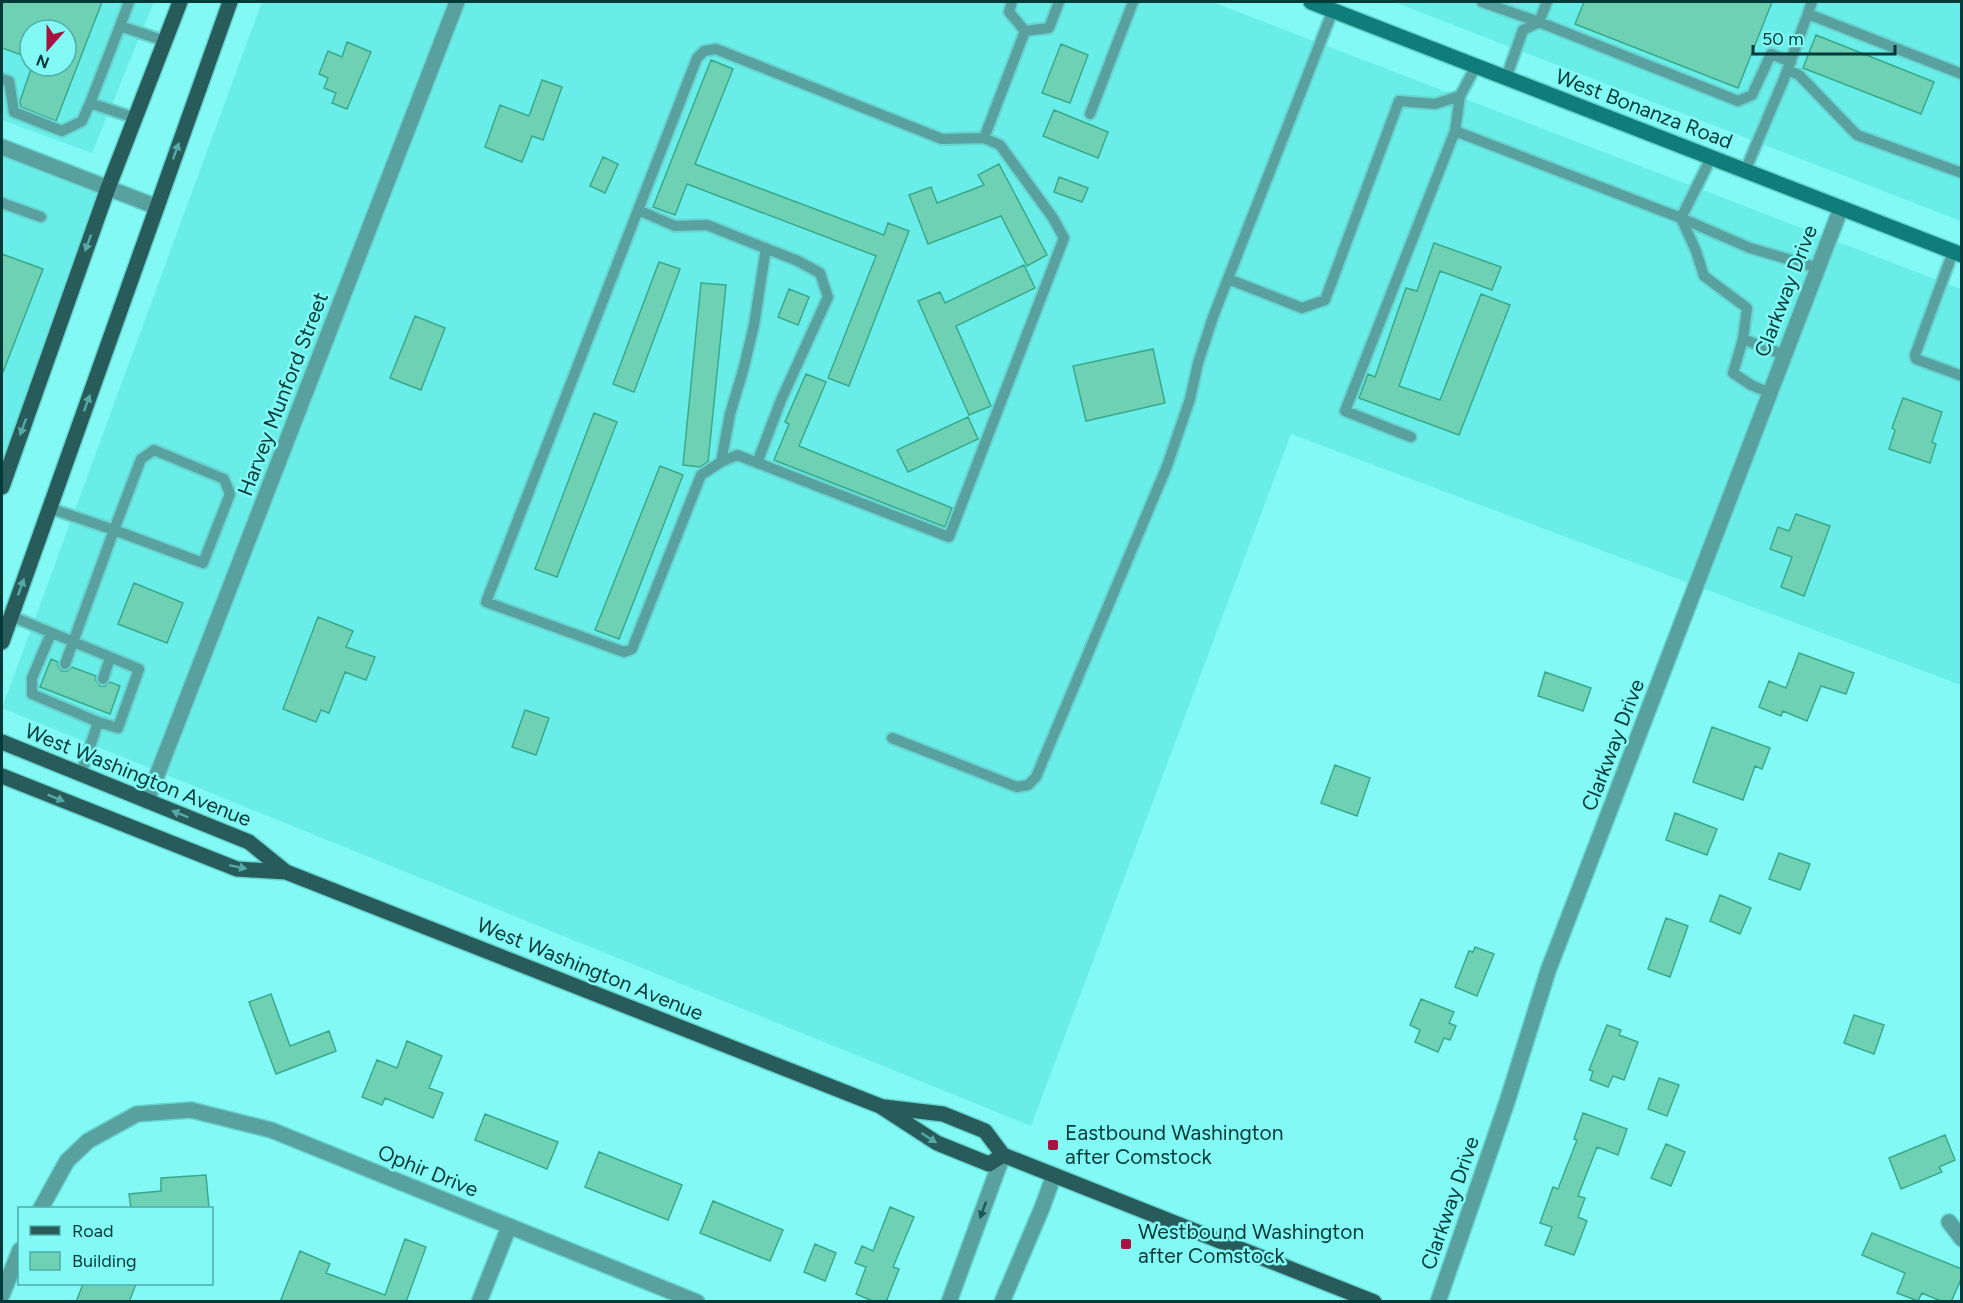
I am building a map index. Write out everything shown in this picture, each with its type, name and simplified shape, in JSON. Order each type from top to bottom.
[{"type":"main road","points":[[2,487],[108,188],[180,2]]},
{"type":"main road","points":[[2,642],[230,2]]},
{"type":"main road","name":"West Bonanza Road","points":[[1311,2],[1957,253]]},
{"type":"main road","name":"West Washington Avenue","points":[[2,742],[249,843],[286,872],[880,1106],[937,1143],[966,1155],[989,1164],[1003,1155],[985,1131],[943,1114],[880,1106]]},
{"type":"main road","name":"West Washington Avenue","points":[[2,776],[237,869],[286,872]]},
{"type":"main road","points":[[1003,1155],[1374,1302]]},
{"type":"street","name":"Harvey Munford Street","points":[[147,801],[457,2]]},
{"type":"street","points":[[2,147],[157,207]]},
{"type":"street","name":"Clarkway Drive","points":[[1438,1302],[1507,1102],[1548,971],[1841,208]]},
{"type":"street","name":"Ophir Drive","points":[[42,1207],[67,1161],[88,1141],[137,1114],[191,1110],[271,1130],[697,1302]]},
{"type":"street","points":[[949,1302],[1003,1155]]},
{"type":"street","points":[[1002,1302],[1054,1175]]},
{"type":"street","points":[[1949,1222],[1962,1239]]},
{"type":"street","points":[[479,1302],[508,1227]]},
{"type":"street","points":[[2,1295],[18,1255]]},
{"type":"lane","points":[[2,79],[9,81],[14,112],[62,131],[82,121],[129,2]]},
{"type":"lane","points":[[1012,2],[1009,12],[1025,31]]},
{"type":"lane","points":[[1025,31],[1049,28],[1059,2]]},
{"type":"lane","points":[[1090,114],[1133,2]]},
{"type":"lane","points":[[1482,2],[1539,21],[1738,100],[1752,95],[1771,54],[1799,75],[1857,135],[1962,172]]},
{"type":"lane","points":[[1506,78],[1523,30],[1539,21],[1547,2]]},
{"type":"lane","points":[[1745,171],[1789,66],[1812,2]]},
{"type":"lane","points":[[892,738],[1017,787],[1028,785],[1036,777],[1167,466],[1190,399],[1201,354],[1228,279],[1333,10]]},
{"type":"lane","points":[[1808,14],[1962,74]]},
{"type":"lane","points":[[120,26],[165,41]]},
{"type":"lane","points":[[984,138],[1025,31]]},
{"type":"lane","points":[[716,48],[942,139],[984,138],[1000,145],[1053,218],[1064,238],[949,537],[737,455],[721,462],[702,475],[632,649],[624,652],[486,602],[638,210],[697,58],[704,51],[716,48]]},
{"type":"lane","points":[[1412,437],[1345,411],[1455,131],[1460,96],[1476,66]]},
{"type":"lane","points":[[1228,279],[1302,308],[1325,300],[1400,101],[1435,104],[1460,96]]},
{"type":"lane","points":[[90,103],[135,118]]},
{"type":"lane","points":[[1455,131],[1681,218],[1750,249],[1818,268]]},
{"type":"lane","points":[[1681,218],[1711,158]]},
{"type":"lane","points":[[2,203],[41,217]]},
{"type":"lane","points":[[638,210],[675,226],[707,225],[798,261],[820,273],[828,297],[781,400],[757,463]]},
{"type":"lane","points":[[1681,218],[1704,276],[1747,308],[1743,339],[1733,372],[1751,385],[1770,393]]},
{"type":"lane","points":[[721,462],[730,414],[754,325],[766,248]]},
{"type":"lane","points":[[1957,253],[1915,355],[1916,358],[1962,376]]},
{"type":"lane","points":[[1743,339],[1784,355]]},
{"type":"lane","points":[[49,508],[114,530],[203,562],[231,494],[225,479],[154,450],[141,459],[114,530],[74,642],[65,664]]},
{"type":"lane","points":[[11,616],[139,669],[118,729],[54,698],[32,694],[32,678],[51,633]]},
{"type":"lane","points":[[103,679],[110,658]]},
{"type":"lane","points":[[81,774],[93,716]]},
{"type":"shaded area","points":[[2,2],[154,2],[92,153],[2,120]]},
{"type":"shaded area","points":[[262,2],[1212,2],[1961,289],[1961,685],[1291,434],[1031,1126],[2,708]]},
{"type":"shaded area","points":[[1394,2],[1961,2],[1961,221]]},
{"type":"shaded area","points":[[2,147],[108,188],[2,487]]},
{"type":"building","points":[[2,2],[102,2],[78,64],[78,18],[18,18],[18,54],[2,48]]},
{"type":"building","points":[[1584,2],[1772,2],[1738,88],[1575,24]]},
{"type":"building","points":[[1816,35],[1934,82],[1921,114],[1803,68]]},
{"type":"building","points":[[347,42],[371,52],[347,109],[332,103],[336,93],[324,88],[328,78],[319,74],[328,51],[342,57]]},
{"type":"building","points":[[1061,44],[1088,55],[1070,103],[1042,93]]},
{"type":"building","points":[[711,60],[733,69],[695,164],[884,235],[888,223],[909,231],[849,386],[828,378],[876,256],[687,184],[675,215],[653,207]]},
{"type":"building","points":[[28,78],[73,78],[56,121],[21,107],[20,101]]},
{"type":"building","points":[[542,80],[562,87],[543,140],[532,136],[522,162],[485,147],[500,105],[529,116]]},
{"type":"building","points":[[1054,110],[1108,132],[1098,158],[1043,136]]},
{"type":"building","points":[[603,157],[618,164],[605,193],[590,186]]},
{"type":"building","points":[[999,164],[1047,255],[1027,266],[1001,216],[928,244],[909,195],[931,187],[937,203],[984,185],[978,175]]},
{"type":"building","points":[[1059,177],[1088,188],[1082,202],[1054,192]]},
{"type":"building","points":[[1434,243],[1501,267],[1492,290],[1440,271],[1399,386],[1440,400],[1481,294],[1510,305],[1459,435],[1359,398],[1368,374],[1375,377],[1406,288],[1417,291]]},
{"type":"building","points":[[2,254],[43,269],[3,372],[2,372]]},
{"type":"building","points":[[659,262],[680,269],[634,392],[613,384]]},
{"type":"building","points":[[1024,265],[1035,288],[956,326],[991,406],[969,415],[918,301],[940,292],[945,303]]},
{"type":"building","points":[[701,283],[726,285],[708,462],[700,467],[683,465]]},
{"type":"building","points":[[789,289],[809,297],[798,325],[778,317]]},
{"type":"building","points":[[415,316],[445,328],[421,390],[390,378]]},
{"type":"building","points":[[1153,349],[1165,403],[1086,421],[1073,366]]},
{"type":"building","points":[[806,374],[826,382],[799,446],[952,508],[945,527],[774,460],[789,424],[785,422]]},
{"type":"building","points":[[1903,398],[1942,412],[1932,442],[1936,444],[1930,463],[1889,449],[1895,430],[1892,428]]},
{"type":"building","points":[[594,413],[617,422],[557,577],[535,569]]},
{"type":"building","points":[[968,417],[978,439],[908,472],[897,450]]},
{"type":"building","points":[[660,466],[683,475],[619,639],[595,630]]},
{"type":"building","points":[[1796,514],[1830,526],[1804,596],[1781,587],[1792,557],[1770,549],[1778,527],[1789,531]]},
{"type":"building","points":[[134,583],[183,603],[167,643],[118,624]]},
{"type":"building","points":[[318,617],[353,631],[346,647],[375,657],[366,680],[345,672],[329,713],[321,710],[316,722],[283,709]]},
{"type":"building","points":[[1799,653],[1854,673],[1846,694],[1821,686],[1807,721],[1783,711],[1781,716],[1759,707],[1769,681],[1786,688]]},
{"type":"building","points":[[51,659],[58,662],[62,671],[67,671],[72,667],[96,676],[96,681],[100,686],[105,686],[110,682],[120,686],[110,714],[40,687]]},
{"type":"building","points":[[1545,672],[1591,688],[1583,711],[1538,696]]},
{"type":"building","points":[[525,710],[549,718],[536,755],[512,747]]},
{"type":"building","points":[[1712,727],[1770,748],[1762,769],[1755,766],[1743,800],[1693,782]]},
{"type":"building","points":[[1335,765],[1370,778],[1357,816],[1321,803]]},
{"type":"building","points":[[1675,813],[1717,829],[1707,855],[1666,840]]},
{"type":"building","points":[[1779,853],[1810,864],[1800,890],[1769,879]]},
{"type":"building","points":[[1720,895],[1751,908],[1740,934],[1710,921]]},
{"type":"building","points":[[1666,918],[1688,926],[1670,977],[1648,969]]},
{"type":"building","points":[[1475,947],[1494,954],[1477,996],[1455,987],[1469,951],[1473,952]]},
{"type":"building","points":[[271,994],[290,1046],[329,1031],[336,1051],[276,1074],[249,1002]]},
{"type":"building","points":[[1421,999],[1454,1012],[1449,1023],[1456,1026],[1450,1040],[1444,1038],[1438,1052],[1415,1042],[1420,1030],[1410,1025]]},
{"type":"building","points":[[1854,1015],[1884,1025],[1874,1054],[1844,1043]]},
{"type":"building","points":[[1607,1025],[1621,1030],[1619,1035],[1638,1042],[1624,1080],[1613,1076],[1608,1087],[1590,1080],[1593,1071],[1589,1070]]},
{"type":"building","points":[[407,1041],[442,1056],[429,1088],[443,1093],[433,1118],[385,1098],[382,1105],[362,1097],[377,1060],[397,1068]]},
{"type":"building","points":[[1659,1078],[1679,1085],[1667,1116],[1648,1109]]},
{"type":"building","points":[[1583,1113],[1627,1129],[1618,1155],[1597,1147],[1578,1196],[1585,1198],[1578,1217],[1587,1221],[1574,1255],[1545,1245],[1552,1227],[1540,1223],[1553,1187],[1558,1189],[1577,1140],[1574,1139]]},
{"type":"building","points":[[485,1114],[558,1142],[547,1169],[475,1140]]},
{"type":"building","points":[[1945,1135],[1955,1160],[1939,1167],[1942,1172],[1901,1189],[1889,1158]]},
{"type":"building","points":[[1666,1144],[1685,1152],[1671,1186],[1651,1178]]},
{"type":"building","points":[[599,1152],[682,1185],[668,1220],[585,1187]]},
{"type":"building","points":[[206,1175],[209,1207],[131,1207],[129,1194],[161,1191],[161,1178]]},
{"type":"building","points":[[713,1201],[783,1230],[770,1261],[700,1233]]},
{"type":"building","points":[[890,1207],[914,1217],[893,1267],[899,1269],[886,1302],[875,1302],[856,1294],[866,1267],[855,1263],[862,1246],[873,1251]]},
{"type":"building","points":[[1872,1233],[1962,1269],[1962,1277],[1951,1302],[1943,1302],[1922,1293],[1918,1301],[1897,1293],[1905,1273],[1862,1255]]},
{"type":"building","points":[[405,1239],[426,1247],[406,1302],[280,1302],[300,1251],[330,1264],[326,1273],[385,1295]]},
{"type":"building","points":[[815,1244],[836,1253],[825,1281],[804,1272]]},
{"type":"building","points":[[83,1285],[136,1285],[129,1302],[76,1302]]},
{"type":"place","name":"Eastbound Washington after Comstock","points":[[1053,1145]]},
{"type":"place","name":"Westbound Washington after Comstock","points":[[1126,1244]]}]
